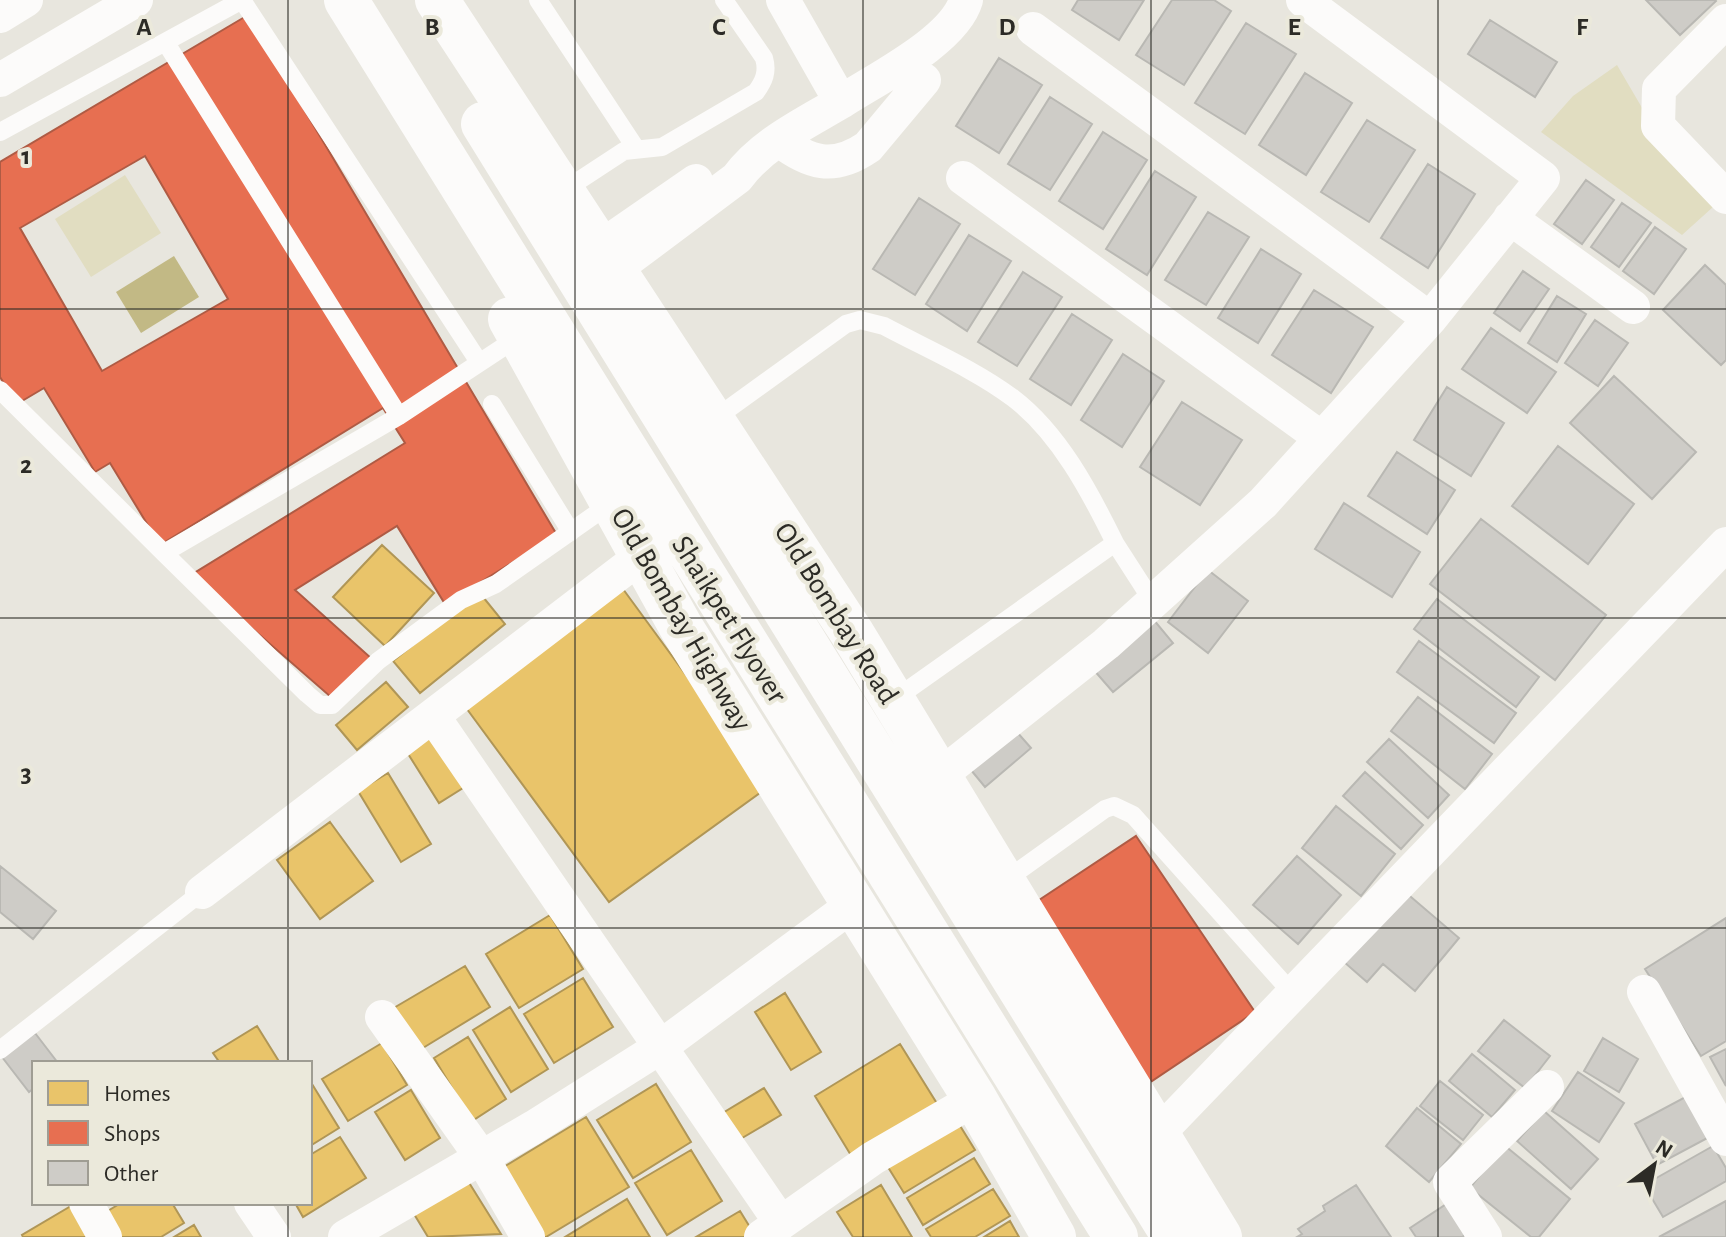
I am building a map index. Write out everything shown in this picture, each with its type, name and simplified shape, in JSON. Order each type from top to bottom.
[{"type":"main road","name":"Old Bombay Highway","points":[[314,0],[520,336],[681,627],[975,1099],[1054,1237]]},
{"type":"main road","name":"Shaikpet Flyover","points":[[346,0],[1116,1237]]},
{"type":"main road","name":"Shaikpet Flyover","points":[[406,0],[1174,1237]]},
{"type":"main road","name":"Old Bombay Road","points":[[437,0],[713,420],[892,701],[1220,1237]]},
{"type":"street","points":[[0,16],[26,0]]},
{"type":"street","points":[[0,80],[136,0]]},
{"type":"street","points":[[783,0],[841,102]]},
{"type":"street","points":[[606,259],[725,160],[750,161],[940,36],[956,23],[966,0]]},
{"type":"street","points":[[938,777],[1106,644],[1263,503],[1430,319],[1543,178],[1303,0]]},
{"type":"street","points":[[1726,21],[1659,89],[1658,126],[1726,197]]},
{"type":"street","points":[[1033,29],[1430,319]]},
{"type":"street","points":[[779,140],[805,159],[832,161],[856,155],[868,147],[924,80]]},
{"type":"street","points":[[963,178],[1320,437]]},
{"type":"street","points":[[1510,218],[1633,307]]},
{"type":"street","points":[[1157,1135],[1726,544]]},
{"type":"street","points":[[202,892],[643,555]]},
{"type":"street","points":[[433,716],[659,1048],[771,1230],[873,1158],[975,1099]]},
{"type":"street","points":[[345,1237],[482,1158],[659,1048],[854,904]]},
{"type":"street","points":[[1644,992],[1726,1139]]},
{"type":"street","points":[[382,1017],[482,1158],[528,1237]]},
{"type":"street","points":[[1485,1237],[1450,1182],[1547,1087]]},
{"type":"street","points":[[87,1205],[105,1237]]},
{"type":"street","points":[[252,1205],[274,1237]]},
{"type":"lane","points":[[0,132],[242,0],[479,362]]},
{"type":"lane","points":[[538,0],[635,147]]},
{"type":"lane","points":[[562,191],[624,151],[635,147],[662,147],[756,92],[764,81],[767,68],[764,58],[724,0]]},
{"type":"lane","points":[[166,43],[399,416]]},
{"type":"lane","points":[[713,420],[846,324],[868,320],[884,326],[1014,399],[1043,425],[1094,502],[1115,543],[1153,602]]},
{"type":"lane","points":[[164,553],[399,416],[520,336]]},
{"type":"lane","points":[[0,390],[320,705],[332,705],[378,661],[461,600],[496,584],[613,502]]},
{"type":"lane","points":[[492,404],[571,532]]},
{"type":"lane","points":[[892,701],[1115,543]]},
{"type":"lane","points":[[1003,882],[1105,809],[1122,808],[1133,815],[1293,994]]},
{"type":"lane","points":[[0,1050],[202,892]]},
{"type":"shaded area","points":[[1617,65],[1662,142],[1713,207],[1682,235],[1541,132],[1573,96]]},
{"type":"shaded area","points":[[125,175],[161,233],[91,277],[55,219]]},
{"type":"shaded area","points":[[174,256],[199,297],[141,333],[116,292]]},
{"type":"building: Homes","points":[[382,545],[434,593],[385,646],[333,597]]},
{"type":"building: Homes","points":[[623,589],[768,787],[609,902],[464,705]]},
{"type":"building: Homes","points":[[479,592],[505,624],[420,693],[393,661]]},
{"type":"building: Homes","points":[[386,682],[408,707],[357,750],[336,725]]},
{"type":"building: Homes","points":[[437,729],[471,783],[439,803],[405,749]]},
{"type":"building: Homes","points":[[388,773],[431,844],[401,862],[358,791]]},
{"type":"building: Homes","points":[[330,822],[373,881],[320,919],[277,860]]},
{"type":"building: Homes","points":[[550,915],[583,969],[519,1008],[486,954]]},
{"type":"building: Homes","points":[[465,966],[490,1007],[418,1051],[392,1009]]},
{"type":"building: Homes","points":[[583,978],[613,1027],[554,1063],[524,1014]]},
{"type":"building: Homes","points":[[785,993],[821,1052],[791,1070],[755,1012]]},
{"type":"building: Homes","points":[[510,1007],[548,1069],[511,1092],[473,1030]]},
{"type":"building: Homes","points":[[257,1026],[279,1061],[219,1061],[213,1053]]},
{"type":"building: Homes","points":[[468,1037],[506,1099],[472,1121],[434,1058]]},
{"type":"building: Homes","points":[[382,1043],[407,1085],[348,1121],[322,1079]]},
{"type":"building: Homes","points":[[900,1044],[941,1110],[855,1162],[815,1096]]},
{"type":"building: Homes","points":[[312,1084],[339,1128],[312,1145]]},
{"type":"building: Homes","points":[[656,1084],[691,1142],[633,1178],[597,1120]]},
{"type":"building: Homes","points":[[764,1088],[781,1115],[732,1144],[716,1117]]},
{"type":"building: Homes","points":[[411,1090],[440,1138],[405,1160],[375,1112]]},
{"type":"building: Homes","points":[[954,1116],[975,1150],[904,1193],[883,1159]]},
{"type":"building: Homes","points":[[586,1117],[629,1187],[546,1237],[538,1237],[497,1171]]},
{"type":"building: Homes","points":[[340,1137],[366,1178],[303,1217],[296,1205],[312,1205],[312,1154]]},
{"type":"building: Homes","points":[[691,1150],[722,1201],[667,1235],[635,1183]]},
{"type":"building: Homes","points":[[974,1158],[990,1184],[923,1225],[907,1198]]},
{"type":"building: Homes","points":[[468,1181],[501,1234],[428,1237],[414,1214]]},
{"type":"building: Homes","points":[[881,1185],[912,1237],[853,1237],[837,1212]]},
{"type":"building: Homes","points":[[993,1189],[1010,1216],[975,1237],[931,1237],[926,1229]]},
{"type":"building: Homes","points":[[627,1199],[650,1237],[565,1237]]},
{"type":"building: Homes","points":[[77,1205],[100,1237],[23,1237]]},
{"type":"building: Homes","points":[[118,1205],[173,1205],[184,1223],[161,1237],[121,1237],[106,1212]]},
{"type":"building: Homes","points":[[740,1211],[756,1237],[696,1237]]},
{"type":"building: Homes","points":[[1010,1221],[1019,1237],[984,1237]]},
{"type":"building: Homes","points":[[194,1225],[201,1237],[174,1237]]},
{"type":"building: Shops","points":[[248,15],[557,535],[445,604],[397,526],[295,590],[372,659],[332,698],[191,575],[405,443],[383,408],[160,545],[110,463],[95,472],[44,388],[17,404],[0,377],[0,162]],"holes":[[[145,156],[228,299],[102,371],[20,228]]]},
{"type":"building: Shops","points":[[1136,836],[1255,1012],[1146,1085],[1027,908]]},
{"type":"building: Other","points":[[1078,0],[1144,0],[1119,40],[1072,10]]},
{"type":"building: Other","points":[[1172,0],[1214,0],[1231,11],[1184,85],[1136,55]]},
{"type":"building: Other","points":[[1646,0],[1715,0],[1716,1],[1680,35]]},
{"type":"building: Other","points":[[1490,20],[1557,62],[1535,97],[1468,54]]},
{"type":"building: Other","points":[[1246,23],[1296,54],[1245,134],[1195,103]]},
{"type":"building: Other","points":[[999,58],[1042,85],[999,153],[956,126]]},
{"type":"building: Other","points":[[1305,73],[1352,103],[1306,175],[1259,145]]},
{"type":"building: Other","points":[[1050,97],[1092,124],[1050,190],[1008,164]]},
{"type":"building: Other","points":[[1367,120],[1415,150],[1369,222],[1321,192]]},
{"type":"building: Other","points":[[1103,132],[1147,160],[1103,229],[1059,201]]},
{"type":"building: Other","points":[[1428,164],[1475,194],[1428,268],[1381,238]]},
{"type":"building: Other","points":[[1155,171],[1196,197],[1147,275],[1106,249]]},
{"type":"building: Other","points":[[1586,180],[1614,200],[1582,244],[1554,224]]},
{"type":"building: Other","points":[[919,198],[960,224],[915,295],[873,269]]},
{"type":"building: Other","points":[[1622,203],[1651,223],[1619,267],[1591,247]]},
{"type":"building: Other","points":[[1208,212],[1249,237],[1206,305],[1165,280]]},
{"type":"building: Other","points":[[1655,227],[1686,249],[1654,294],[1623,271]]},
{"type":"building: Other","points":[[969,235],[1011,261],[967,331],[926,304]]},
{"type":"building: Other","points":[[1261,249],[1301,274],[1258,343],[1218,318]]},
{"type":"building: Other","points":[[1705,265],[1726,285],[1726,360],[1721,365],[1663,310]]},
{"type":"building: Other","points":[[1523,271],[1549,289],[1520,331],[1494,313]]},
{"type":"building: Other","points":[[1023,272],[1062,297],[1017,366],[978,342]]},
{"type":"building: Other","points":[[1314,290],[1373,327],[1331,393],[1272,355]]},
{"type":"building: Other","points":[[1557,296],[1586,314],[1557,362],[1528,343]]},
{"type":"building: Other","points":[[1072,314],[1112,340],[1071,405],[1030,379]]},
{"type":"building: Other","points":[[1595,320],[1628,343],[1598,386],[1565,363]]},
{"type":"building: Other","points":[[1491,328],[1556,372],[1527,413],[1462,369]]},
{"type":"building: Other","points":[[1123,354],[1164,381],[1122,447],[1081,420]]},
{"type":"building: Other","points":[[1614,376],[1696,452],[1652,499],[1570,423]]},
{"type":"building: Other","points":[[1447,387],[1504,423],[1471,476],[1414,440]]},
{"type":"building: Other","points":[[1182,402],[1242,440],[1200,505],[1140,467]]},
{"type":"building: Other","points":[[1558,446],[1634,504],[1588,564],[1512,506]]},
{"type":"building: Other","points":[[1397,452],[1455,490],[1427,534],[1368,496]]},
{"type":"building: Other","points":[[1344,503],[1420,552],[1392,597],[1315,549]]},
{"type":"building: Other","points":[[1481,519],[1606,615],[1555,680],[1430,584]]},
{"type":"building: Other","points":[[1208,570],[1248,601],[1208,653],[1168,622]]},
{"type":"building: Other","points":[[1437,599],[1539,677],[1516,707],[1414,629]]},
{"type":"building: Other","points":[[1153,619],[1173,643],[1113,692],[1093,669]]},
{"type":"building: Other","points":[[1419,641],[1516,713],[1494,743],[1397,672]]},
{"type":"building: Other","points":[[1418,697],[1492,754],[1465,789],[1391,731]]},
{"type":"building: Other","points":[[1016,731],[1031,748],[985,787],[971,770]]},
{"type":"building: Other","points":[[1389,739],[1449,795],[1428,818],[1367,762]]},
{"type":"building: Other","points":[[1365,772],[1423,825],[1401,849],[1343,796]]},
{"type":"building: Other","points":[[1336,806],[1395,854],[1361,896],[1302,848]]},
{"type":"building: Other","points":[[1297,856],[1341,895],[1298,944],[1253,905]]},
{"type":"building: Other","points":[[0,866],[56,911],[33,939],[0,912]]},
{"type":"building: Other","points":[[1404,891],[1459,938],[1415,991],[1383,964],[1367,982],[1344,962]]},
{"type":"building: Other","points":[[1726,918],[1726,1041],[1701,1056],[1645,969]]},
{"type":"building: Other","points":[[1504,1020],[1550,1056],[1525,1088],[1478,1051]]},
{"type":"building: Other","points":[[35,1033],[56,1061],[32,1061],[32,1090],[29,1092],[2,1057]]},
{"type":"building: Other","points":[[1603,1038],[1638,1059],[1619,1092],[1584,1071]]},
{"type":"building: Other","points":[[1726,1049],[1726,1086],[1710,1057]]},
{"type":"building: Other","points":[[1472,1054],[1515,1090],[1492,1117],[1449,1081]]},
{"type":"building: Other","points":[[1578,1072],[1624,1103],[1599,1142],[1552,1111]]},
{"type":"building: Other","points":[[1440,1081],[1483,1115],[1463,1140],[1420,1106]]},
{"type":"building: Other","points":[[1691,1094],[1713,1135],[1657,1165],[1635,1124]]},
{"type":"building: Other","points":[[1417,1108],[1461,1144],[1429,1182],[1386,1146]]},
{"type":"building: Other","points":[[1544,1111],[1598,1159],[1571,1189],[1517,1141]]},
{"type":"building: Other","points":[[1504,1145],[1570,1199],[1539,1237],[1531,1237],[1470,1188]]},
{"type":"building: Other","points":[[1713,1146],[1726,1168],[1726,1181],[1663,1217],[1644,1185]]},
{"type":"building: Other","points":[[1356,1185],[1391,1237],[1297,1237],[1302,1234],[1298,1229],[1325,1211],[1323,1206]]},
{"type":"building: Other","points":[[1451,1201],[1471,1231],[1462,1237],[1416,1237],[1410,1228]]},
{"type":"building: Other","points":[[1726,1201],[1726,1237],[1659,1237]]}]
